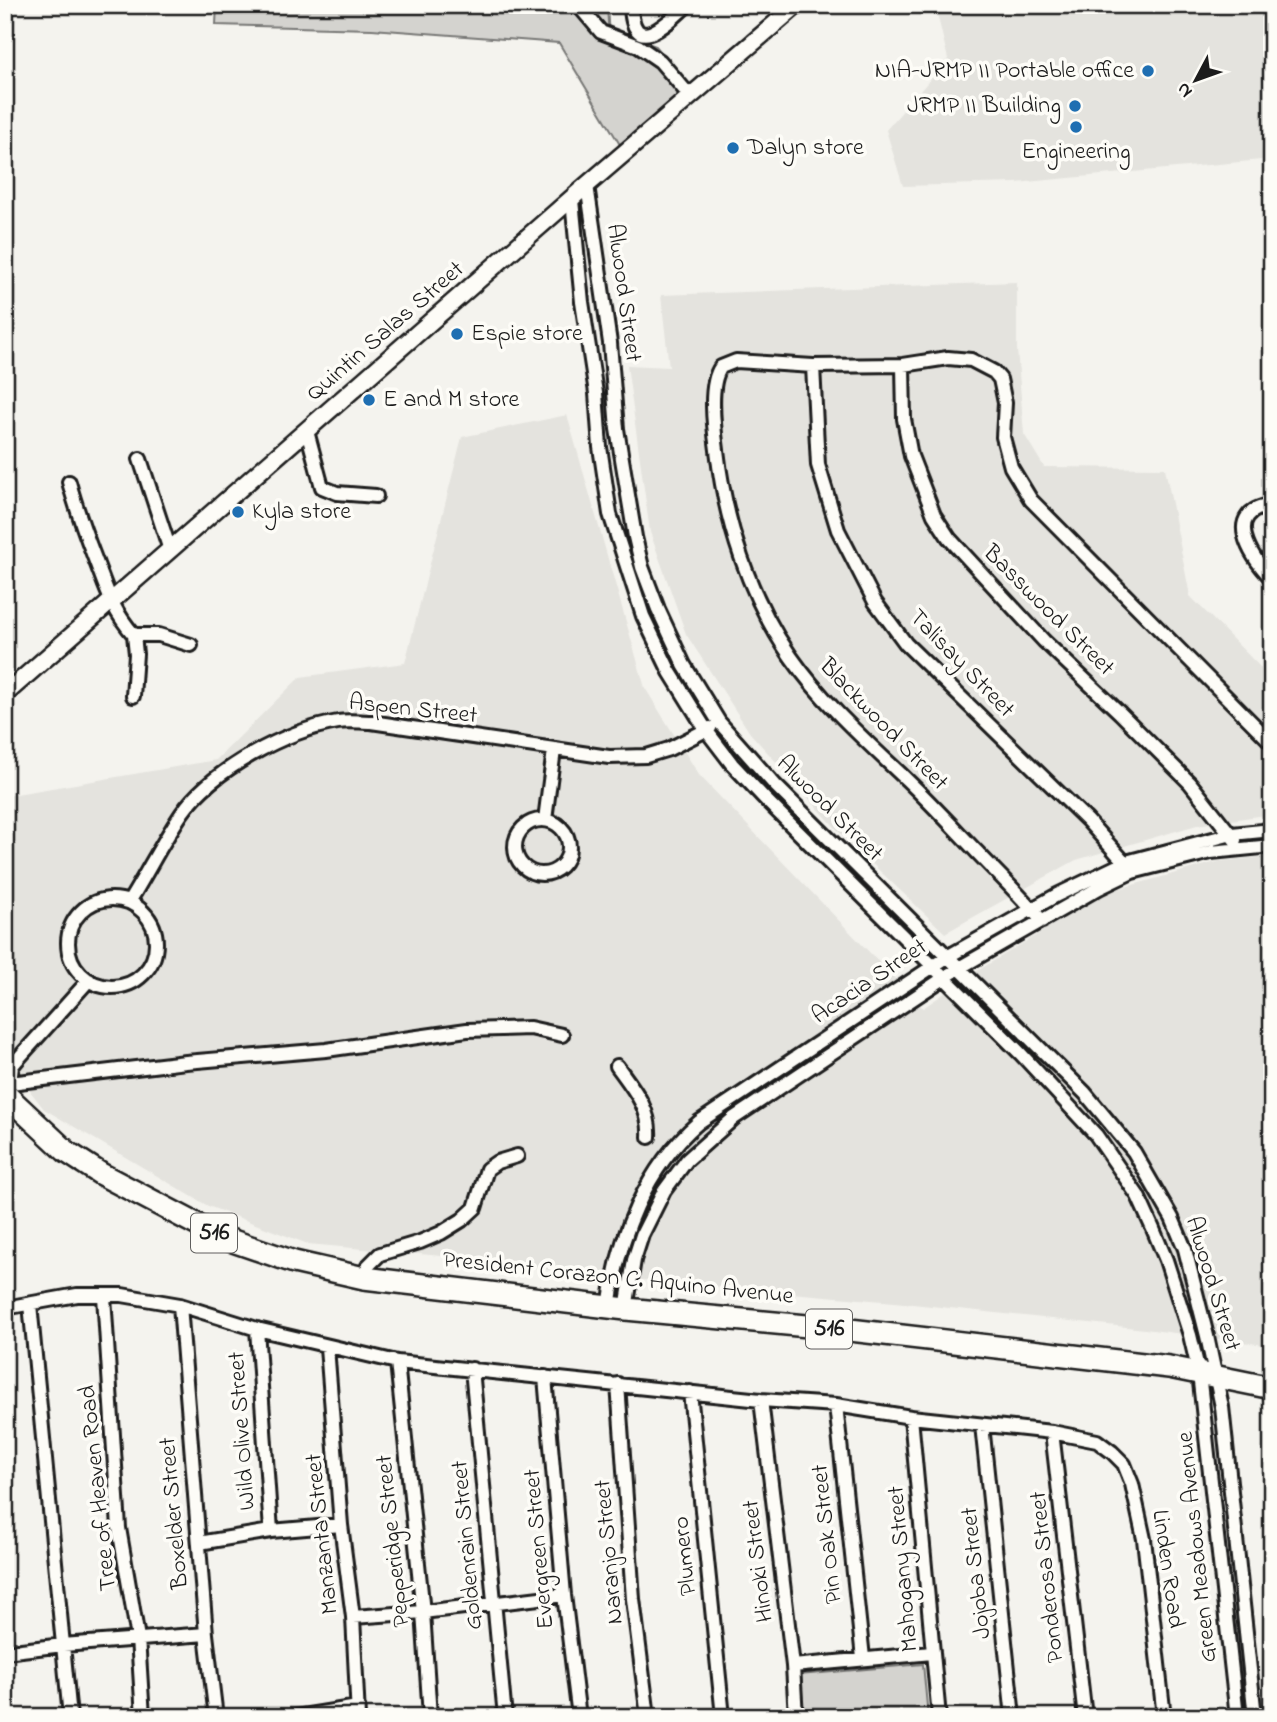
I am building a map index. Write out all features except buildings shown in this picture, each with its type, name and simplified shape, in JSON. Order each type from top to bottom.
[{"type":"highway","name":"President Corazon C. Aquino Avenue","points":[[7,1088],[67,1152],[101,1174],[228,1239],[294,1262],[363,1278],[1169,1367],[1272,1388]]},
{"type":"main road","name":"Quintin Salas Street","points":[[5,694],[797,5]]},
{"type":"street","points":[[578,5],[601,32],[638,46],[660,61],[690,96]]},
{"type":"street","points":[[631,5],[635,29],[649,34],[663,29],[687,5]]},
{"type":"street","name":"Alwood Street","points":[[587,185],[611,355],[617,429],[642,567],[684,665],[719,722],[775,785],[1085,1093],[1134,1152],[1172,1217],[1185,1250],[1208,1375]]},
{"type":"street","name":"Alwood Street","points":[[572,200],[582,302],[610,514],[643,616],[670,672],[706,730],[767,801],[1070,1105],[1117,1163],[1138,1196],[1166,1260],[1208,1375]]},
{"type":"street","points":[[582,302],[604,300]]},
{"type":"street","points":[[813,366],[903,365],[948,358],[971,359],[994,372],[1004,391],[1003,437],[1011,467],[1031,500],[1272,743]]},
{"type":"street","name":"Blackwood Street","points":[[813,366],[736,361],[721,367],[715,379],[714,430],[720,480],[744,565],[771,624],[791,656],[826,701],[910,783],[1042,921]]},
{"type":"street","name":"Basswood Street","points":[[903,365],[904,419],[911,456],[934,516],[949,538],[1044,641],[1190,783],[1232,834],[1239,850]]},
{"type":"street","name":"Talisay Street","points":[[813,366],[818,465],[838,530],[875,601],[906,644],[1087,820],[1129,867]]},
{"type":"street","points":[[307,431],[323,487],[337,493],[376,496]]},
{"type":"street","points":[[140,459],[170,550]]},
{"type":"street","points":[[69,482],[110,602],[118,617],[134,635],[136,654],[133,696]]},
{"type":"street","points":[[1272,505],[1257,507],[1250,513],[1244,533],[1248,550],[1272,579]]},
{"type":"street","points":[[134,635],[159,635],[191,645]]},
{"type":"street","name":"Aspen Street","points":[[130,902],[183,813],[199,793],[248,757],[309,729],[340,722],[370,722],[609,757],[646,756],[669,749],[719,722]]},
{"type":"street","points":[[545,820],[555,750]]},
{"type":"street","points":[[545,820],[562,828],[567,836],[568,855],[558,870],[540,875],[523,867],[517,860],[514,843],[517,835],[528,823],[545,820]]},
{"type":"street","name":"Acacia Street","points":[[617,1308],[614,1270],[627,1229],[660,1166],[685,1135],[738,1095],[947,957],[1031,908],[1129,867],[1232,834],[1272,830]]},
{"type":"street","name":"Acacia Street","points":[[617,1308],[647,1224],[676,1174],[700,1146],[734,1118],[959,968],[1099,888],[1129,867],[1211,852],[1272,846]]},
{"type":"street","points":[[104,899],[130,902],[141,909],[155,931],[154,957],[148,969],[139,978],[114,987],[89,980],[72,960],[69,934],[73,922],[91,904],[104,899]]},
{"type":"street","points":[[89,980],[20,1055],[12,1066],[7,1088],[186,1062],[326,1050],[467,1030],[530,1028],[562,1035]]},
{"type":"street","points":[[617,1066],[646,1111],[650,1125],[649,1137]]},
{"type":"street","points":[[363,1278],[369,1264],[380,1254],[420,1242],[462,1220],[475,1208],[482,1178],[487,1169],[497,1162],[517,1156]]},
{"type":"street","points":[[5,1308],[77,1295],[122,1295],[180,1306],[257,1329],[397,1362],[761,1400],[836,1405],[911,1417],[1052,1432]]},
{"type":"street","name":"Tree of Heaven Road","points":[[104,1296],[119,1528],[138,1638],[143,1717]]},
{"type":"street","points":[[30,1304],[70,1717]]},
{"type":"street","name":"Boxelder Street","points":[[180,1306],[206,1634],[216,1717]]},
{"type":"street","name":"Wild Olive Street","points":[[257,1329],[271,1531]]},
{"type":"street","name":"Manzanta Street","points":[[327,1347],[341,1525],[354,1616],[358,1712]]},
{"type":"street","name":"Pepperidge Street","points":[[397,1362],[423,1612],[430,1717]]},
{"type":"street","name":"Goldenrain Street","points":[[472,1369],[505,1717]]},
{"type":"street","name":"Green Meadows Avenue","points":[[1208,1375],[1237,1717]]},
{"type":"street","name":"Green Meadows Avenue","points":[[1208,1375],[1224,1418],[1255,1717]]},
{"type":"street","name":"Evergreen Street","points":[[545,1377],[564,1595],[579,1717]]},
{"type":"street","name":"Naranjo Street","points":[[618,1384],[633,1599],[648,1717]]},
{"type":"street","name":"Plumero","points":[[690,1392],[723,1717]]},
{"type":"street","name":"Hinoki Street","points":[[761,1400],[793,1666],[796,1717]]},
{"type":"street","name":"Pin Oak Street","points":[[836,1405],[863,1658]]},
{"type":"street","name":"Mahogany Street","points":[[911,1417],[939,1717]]},
{"type":"street","name":"Jojoba Street","points":[[982,1425],[1013,1717]]},
{"type":"street","name":"Linden Road","points":[[1052,1432],[1097,1441],[1124,1464],[1132,1484],[1144,1539],[1164,1717]]},
{"type":"street","name":"Ponderosa Street","points":[[1052,1432],[1085,1717]]},
{"type":"street","points":[[199,1543],[271,1531],[341,1525]]},
{"type":"street","points":[[354,1616],[423,1612],[564,1595]]},
{"type":"street","points":[[5,1652],[206,1634]]},
{"type":"street","points":[[793,1666],[932,1653]]},
{"type":"street","points":[[296,1717],[358,1712]]},
{"type":"shaded area","points":[[217,5],[607,5],[609,39],[632,37],[656,46],[690,87],[622,148],[559,43],[372,29],[216,25]]},
{"type":"shaded area","points":[[935,5],[1211,5],[1211,12],[1272,17],[1272,159],[1016,183],[903,186],[886,130],[948,59]]},
{"type":"shaded area","points":[[1017,282],[1017,349],[1024,434],[1044,467],[1165,468],[1190,596],[1272,679],[1272,814],[1197,825],[1076,860],[945,933],[842,835],[750,733],[686,634],[650,532],[627,365],[669,367],[661,295]]},
{"type":"shaded area","points":[[567,415],[645,688],[699,775],[923,1008],[977,971],[1107,892],[1220,861],[1272,856],[1272,1346],[1145,1329],[894,1302],[586,1275],[464,1258],[308,1244],[208,1206],[44,1109],[5,1059],[5,796],[216,760],[300,677],[405,663],[462,437]]},
{"type":"shaded area","points":[[923,1664],[928,1717],[802,1717],[799,1675]]},
{"type":"place","name":"NIA-JRMP II Portable office","points":[[1148,71]]},
{"type":"place","name":"JRMP II Building","points":[[1075,106]]},
{"type":"place","name":"Engineering","points":[[1076,127]]},
{"type":"place","name":"Dalyn store","points":[[733,148]]},
{"type":"place","name":"Espie store","points":[[457,334]]},
{"type":"place","name":"E and M store","points":[[369,400]]},
{"type":"place","name":"Kyla store","points":[[238,512]]}]
